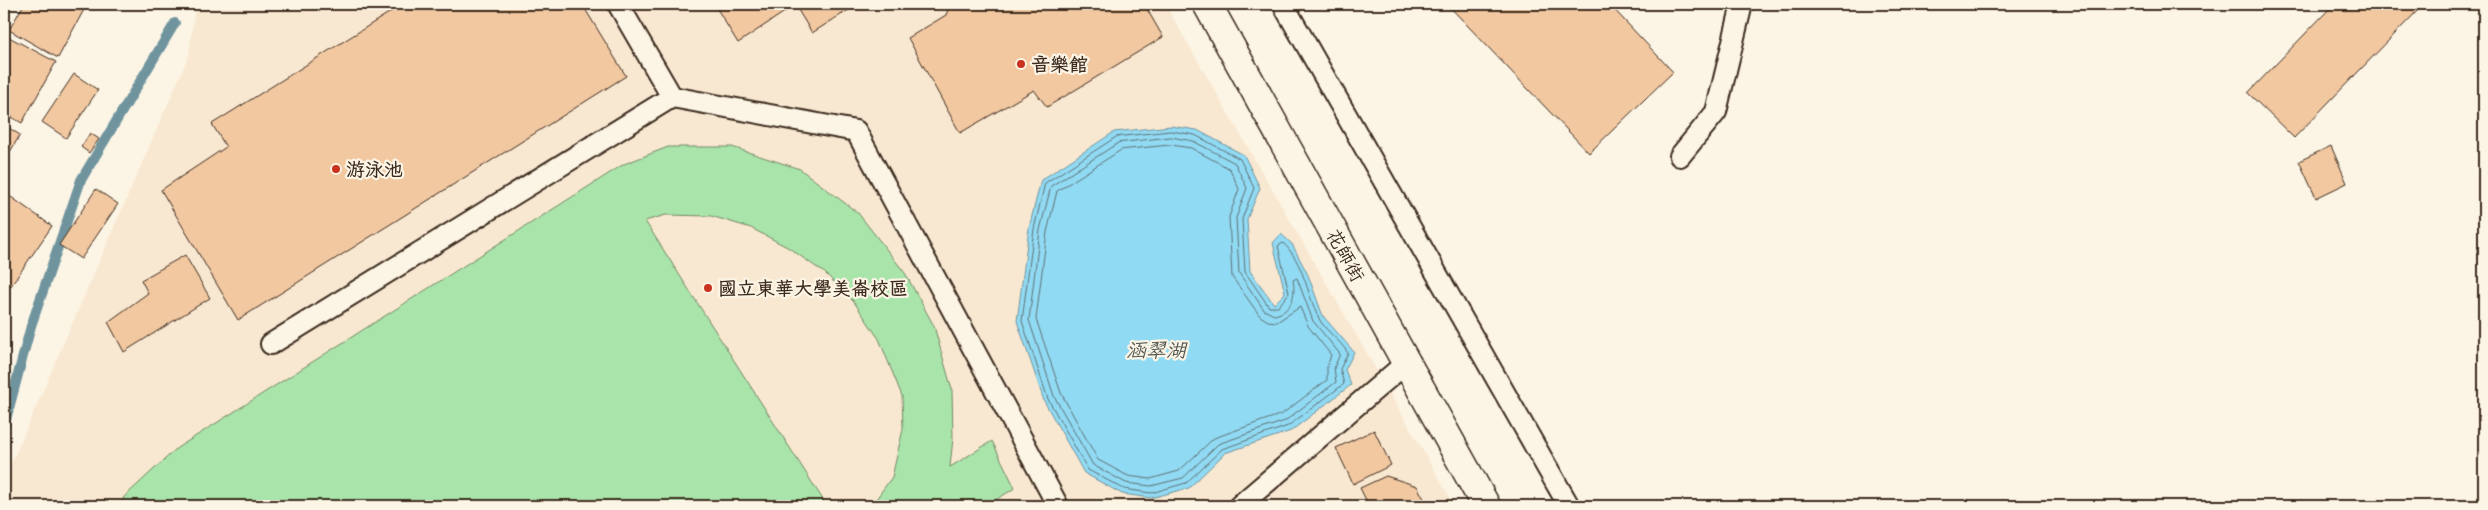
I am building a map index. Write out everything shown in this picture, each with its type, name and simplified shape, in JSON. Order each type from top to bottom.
[{"type":"street","name":"花師街","points":[[1207,4],[1486,506]]},
{"type":"lane","points":[[618,4],[672,97]]},
{"type":"lane","points":[[1283,4],[1569,506]]},
{"type":"lane","points":[[1680,156],[1716,112],[1742,4]]},
{"type":"lane","points":[[271,344],[672,97],[856,131],[1058,506]]},
{"type":"lane","points":[[1239,506],[1406,363]]},
{"type":"shaded area","name":"國立東華大學美崙校區","points":[[195,4],[1165,4],[1455,506],[4,506],[4,480],[189,55]]},
{"type":"green space","points":[[668,147],[732,147],[800,169],[858,213],[905,273],[934,326],[952,390],[953,438],[950,467],[992,441],[1015,488],[986,506],[871,506],[892,477],[903,429],[902,396],[879,339],[854,302],[826,274],[789,248],[751,228],[711,216],[666,215],[645,221],[827,506],[120,506],[124,497],[177,448],[624,164]]},
{"type":"water","name":"涵翠湖","points":[[1171,126],[1197,130],[1244,155],[1260,188],[1247,219],[1250,271],[1274,304],[1285,293],[1273,243],[1281,234],[1292,244],[1308,275],[1323,316],[1354,352],[1345,370],[1351,385],[1291,431],[1225,453],[1189,488],[1151,498],[1122,494],[1084,473],[1044,401],[1017,321],[1029,228],[1041,180],[1114,132]]},
{"type":"building","points":[[24,4],[87,4],[58,58],[9,30]]},
{"type":"building","name":"游泳池","points":[[403,4],[582,4],[626,76],[238,320],[161,190],[226,147],[212,124]]},
{"type":"building","points":[[714,4],[858,4],[812,33],[795,5],[738,43]]},
{"type":"building","name":"音樂館","points":[[950,4],[1144,4],[1163,37],[1047,107],[1034,90],[960,133],[908,38],[946,15]]},
{"type":"building","points":[[1447,4],[1609,4],[1673,72],[1589,153]]},
{"type":"building","points":[[2334,4],[2424,4],[2294,138],[2248,93]]},
{"type":"building","points":[[5,35],[56,62],[22,123],[4,113]]},
{"type":"building","points":[[74,74],[98,90],[66,138],[42,122]]},
{"type":"building","points":[[4,125],[20,135],[4,162]]},
{"type":"building","points":[[90,133],[99,139],[89,153],[81,147]]},
{"type":"building","points":[[2331,146],[2347,183],[2316,198],[2299,161]]},
{"type":"building","points":[[96,189],[118,204],[81,259],[59,245]]},
{"type":"building","points":[[4,192],[52,226],[11,286],[4,281]]},
{"type":"building","points":[[185,255],[210,298],[124,352],[108,322],[148,293],[141,280]]},
{"type":"building","points":[[1374,430],[1391,465],[1353,484],[1336,448]]},
{"type":"building","points":[[1386,476],[1417,486],[1428,506],[1369,506],[1360,488]]},
{"type":"waterway","points":[[4,427],[31,326],[81,180],[175,23]]},
{"type":"place","name":"音樂館","points":[[1021,64]]},
{"type":"place","name":"游泳池","points":[[336,169]]},
{"type":"place","name":"國立東華大學美崙校區","points":[[708,288]]}]
